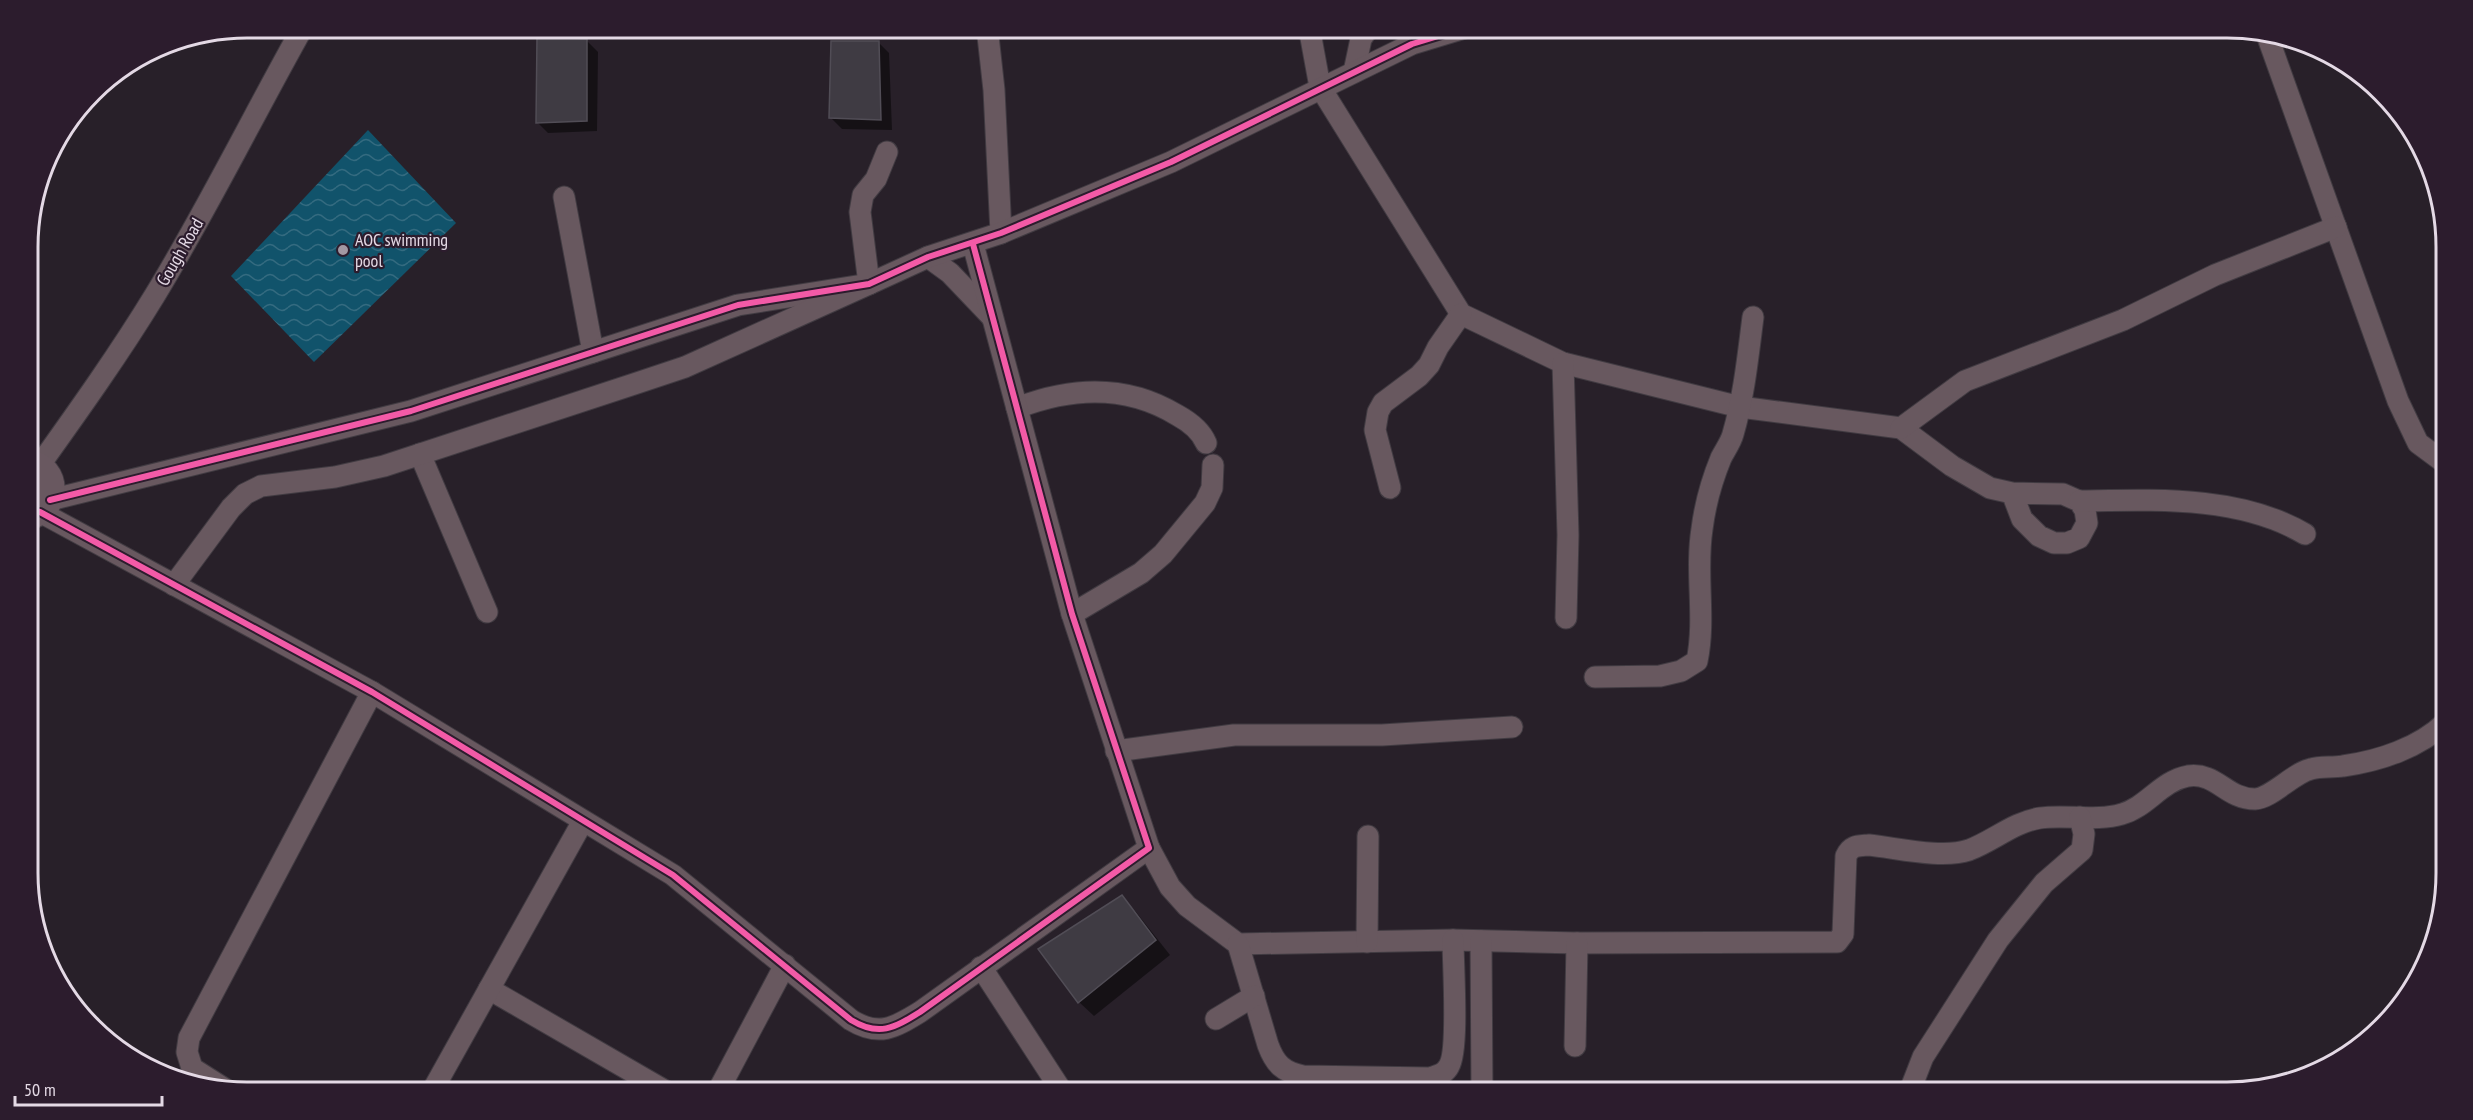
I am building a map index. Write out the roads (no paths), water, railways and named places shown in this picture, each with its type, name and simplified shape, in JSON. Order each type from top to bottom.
[{"type":"main road","points":[[38,467],[48,474],[53,489],[39,510]]},
{"type":"street","name":"Gough Road","points":[[38,459],[117,356],[154,297],[297,38]]},
{"type":"street","points":[[988,38],[1001,233]]},
{"type":"street","points":[[1312,38],[1320,87],[1461,314],[1563,363],[1740,407],[1901,428],[1952,466],[1990,488],[2012,493],[2063,494],[2079,501],[2159,501],[2235,508],[2266,515],[2305,534]]},
{"type":"street","points":[[1354,72],[1362,38]]},
{"type":"street","points":[[174,585],[231,508],[245,494],[261,486],[335,477],[384,466],[685,367],[928,258],[1001,233],[1171,162],[1320,87],[1412,44],[1432,38]]},
{"type":"street","points":[[2270,43],[2398,400],[2418,444],[2436,457]]},
{"type":"street","points":[[869,284],[860,212],[863,195],[876,179],[887,152]]},
{"type":"street","points":[[564,197],[593,352]]},
{"type":"street","points":[[1901,428],[1965,381],[2123,320],[2215,275],[2336,227]]},
{"type":"street","points":[[973,244],[1072,614],[1149,848],[1170,887],[1187,906],[1239,944],[1453,940],[1577,943],[1837,942],[1843,934],[1846,856],[1850,849],[1856,846],[1869,845],[1952,853],[1970,850],[1991,838],[2040,818],[2123,814],[2162,788],[2187,776],[2202,776],[2218,782],[2235,795],[2258,799],[2310,769],[2356,764],[2406,749],[2436,731]]},
{"type":"street","points":[[928,258],[950,273],[992,317]]},
{"type":"street","points":[[39,510],[411,411],[738,305],[869,284]]},
{"type":"street","points":[[1390,488],[1375,430],[1378,412],[1383,402],[1419,376],[1429,365],[1438,347],[1461,314]]},
{"type":"street","points":[[1595,677],[1660,676],[1681,671],[1697,661],[1700,647],[1701,609],[1698,561],[1702,526],[1711,491],[1732,437],[1740,407],[1753,317]]},
{"type":"street","points":[[1563,363],[1568,534],[1566,618]]},
{"type":"street","points":[[1017,408],[1059,394],[1082,391],[1129,394],[1163,406],[1182,418],[1199,432],[1206,444]]},
{"type":"street","points":[[420,454],[487,612]]},
{"type":"street","points":[[1072,614],[1141,573],[1163,554],[1205,503],[1212,488],[1213,465]]},
{"type":"street","points":[[2012,493],[2022,519],[2039,536],[2054,543],[2067,543],[2079,538],[2087,524],[2085,510],[2079,501]]},
{"type":"street","points":[[39,510],[372,692],[673,875],[850,1020],[866,1029],[879,1030],[901,1024],[911,1018],[1149,848]]},
{"type":"street","points":[[208,1078],[192,1068],[187,1052],[189,1038],[372,692]]},
{"type":"street","points":[[1116,751],[1234,735],[1382,735],[1512,727]]},
{"type":"street","points":[[1913,1082],[1923,1057],[1998,940],[2044,883],[2082,850],[2084,834],[2080,817]]},
{"type":"street","points":[[437,1082],[582,821]]},
{"type":"street","points":[[1367,942],[1368,836]]},
{"type":"street","points":[[1239,944],[1274,1060],[1280,1067],[1291,1074],[1303,1076],[1430,1078],[1443,1074],[1448,1068],[1454,1048],[1453,940]]},
{"type":"street","points":[[1481,941],[1482,1082]]},
{"type":"street","points":[[1575,1046],[1577,943]]},
{"type":"street","points":[[723,1082],[785,965]]},
{"type":"street","points":[[981,967],[1056,1082]]},
{"type":"street","points":[[489,989],[650,1082]]},
{"type":"street","points":[[1216,1019],[1254,996]]},
{"type":"water","name":"AOC swimming pool","points":[[368,130],[456,223],[314,362],[231,276]]},
{"type":"place","name":"AOC swimming pool","points":[[343,250]]}]
